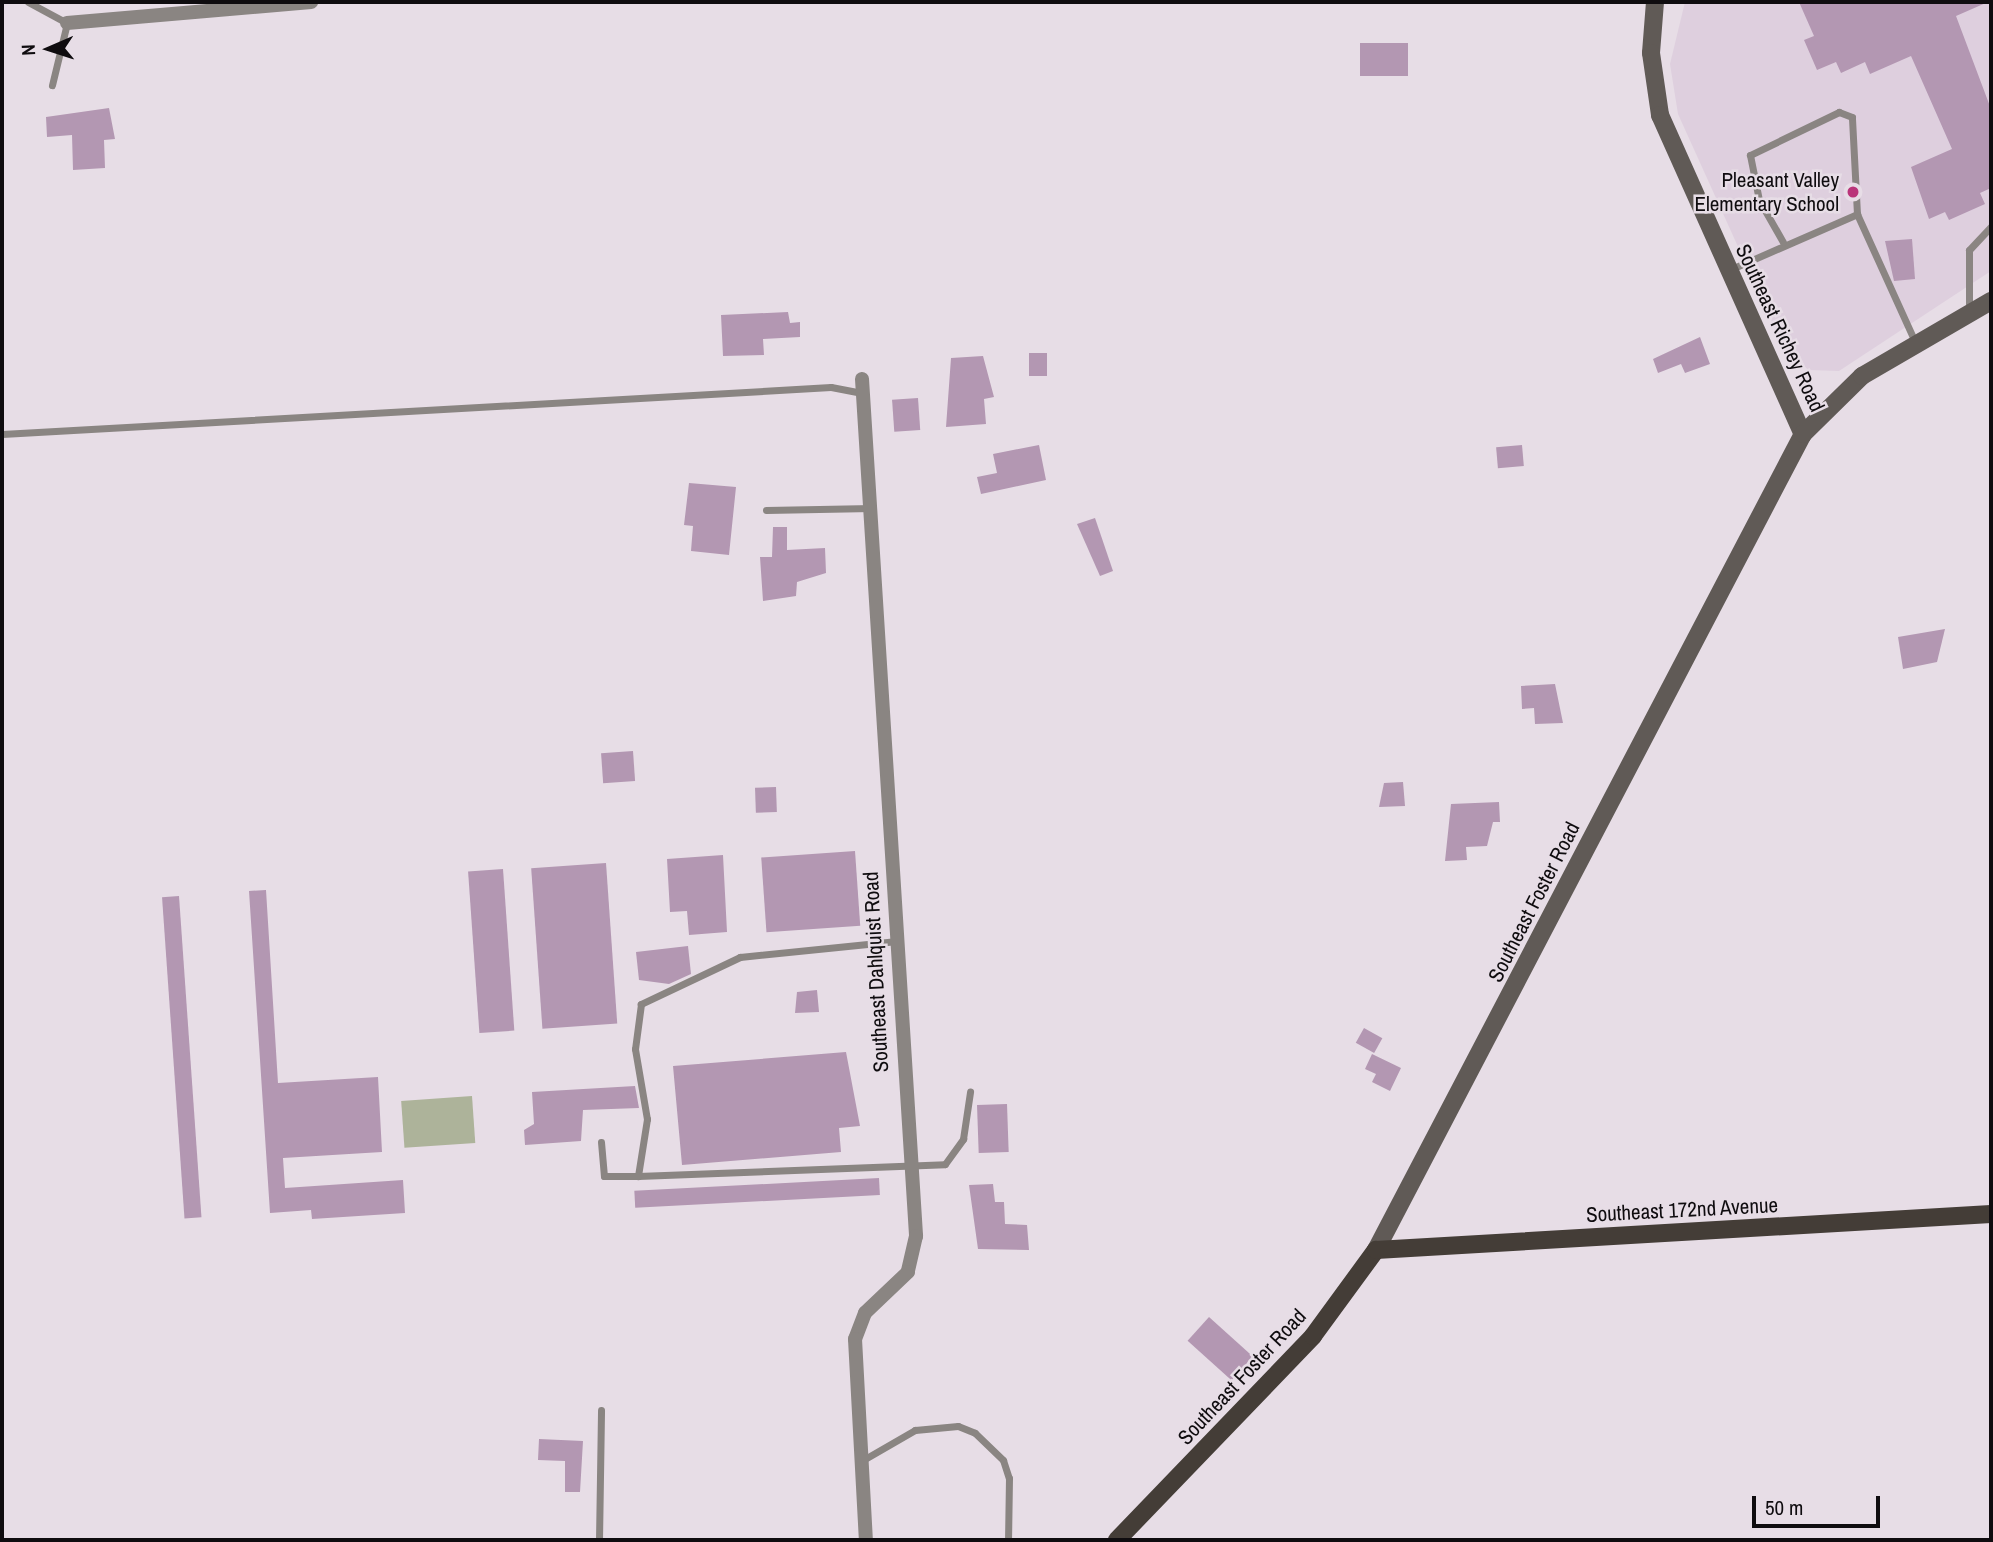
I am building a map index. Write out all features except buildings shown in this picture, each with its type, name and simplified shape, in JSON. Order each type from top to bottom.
[{"type":"main road","name":"Southeast Richey Road","points":[[1655,2],[1651,53],[1660,115],[1803,434]]},
{"type":"main road","name":"Southeast Foster Road","points":[[1117,1540],[1313,1336],[1376,1250],[1803,434],[1862,376],[1915,342],[1991,301]]},
{"type":"main road","name":"Southeast 172nd Avenue","points":[[1376,1250],[1991,1214]]},
{"type":"street","points":[[67,23],[311,2]]},
{"type":"street","name":"Southeast Dahlquist Road","points":[[863,386],[915,1255],[908,1272],[865,1312],[855,1339],[866,1540]]},
{"type":"lane","points":[[28,2],[67,23],[52,85]]},
{"type":"lane","points":[[1783,242],[1759,201],[1749,155],[1839,112],[1852,117],[1858,141],[1857,214],[1915,342]]},
{"type":"lane","points":[[1728,271],[1783,242],[1857,214]]},
{"type":"lane","points":[[1969,312],[1969,250],[1991,226]]},
{"type":"lane","points":[[2,434],[863,386]]},
{"type":"lane","points":[[766,510],[872,508]]},
{"type":"lane","points":[[638,1176],[647,1119],[635,1049],[641,1004],[740,957],[897,941]]},
{"type":"lane","points":[[601,1142],[604,1176],[859,1165],[909,1170],[945,1164],[963,1139],[970,1092]]},
{"type":"lane","points":[[599,1540],[601,1410]]},
{"type":"lane","points":[[863,1460],[915,1430],[958,1426],[975,1433],[1003,1460],[1009,1478],[1008,1540]]},
{"type":"shaded area","name":"Pleasant Valley Elementary School","points":[[1685,2],[1991,2],[1991,271],[1839,371],[1809,370],[1787,355],[1678,114],[1670,64]]},
{"type":"green space","points":[[472,1096],[475,1143],[404,1148],[401,1101]]},
{"type":"place","name":"Pleasant Valley Elementary School","points":[[1853,192]]}]
